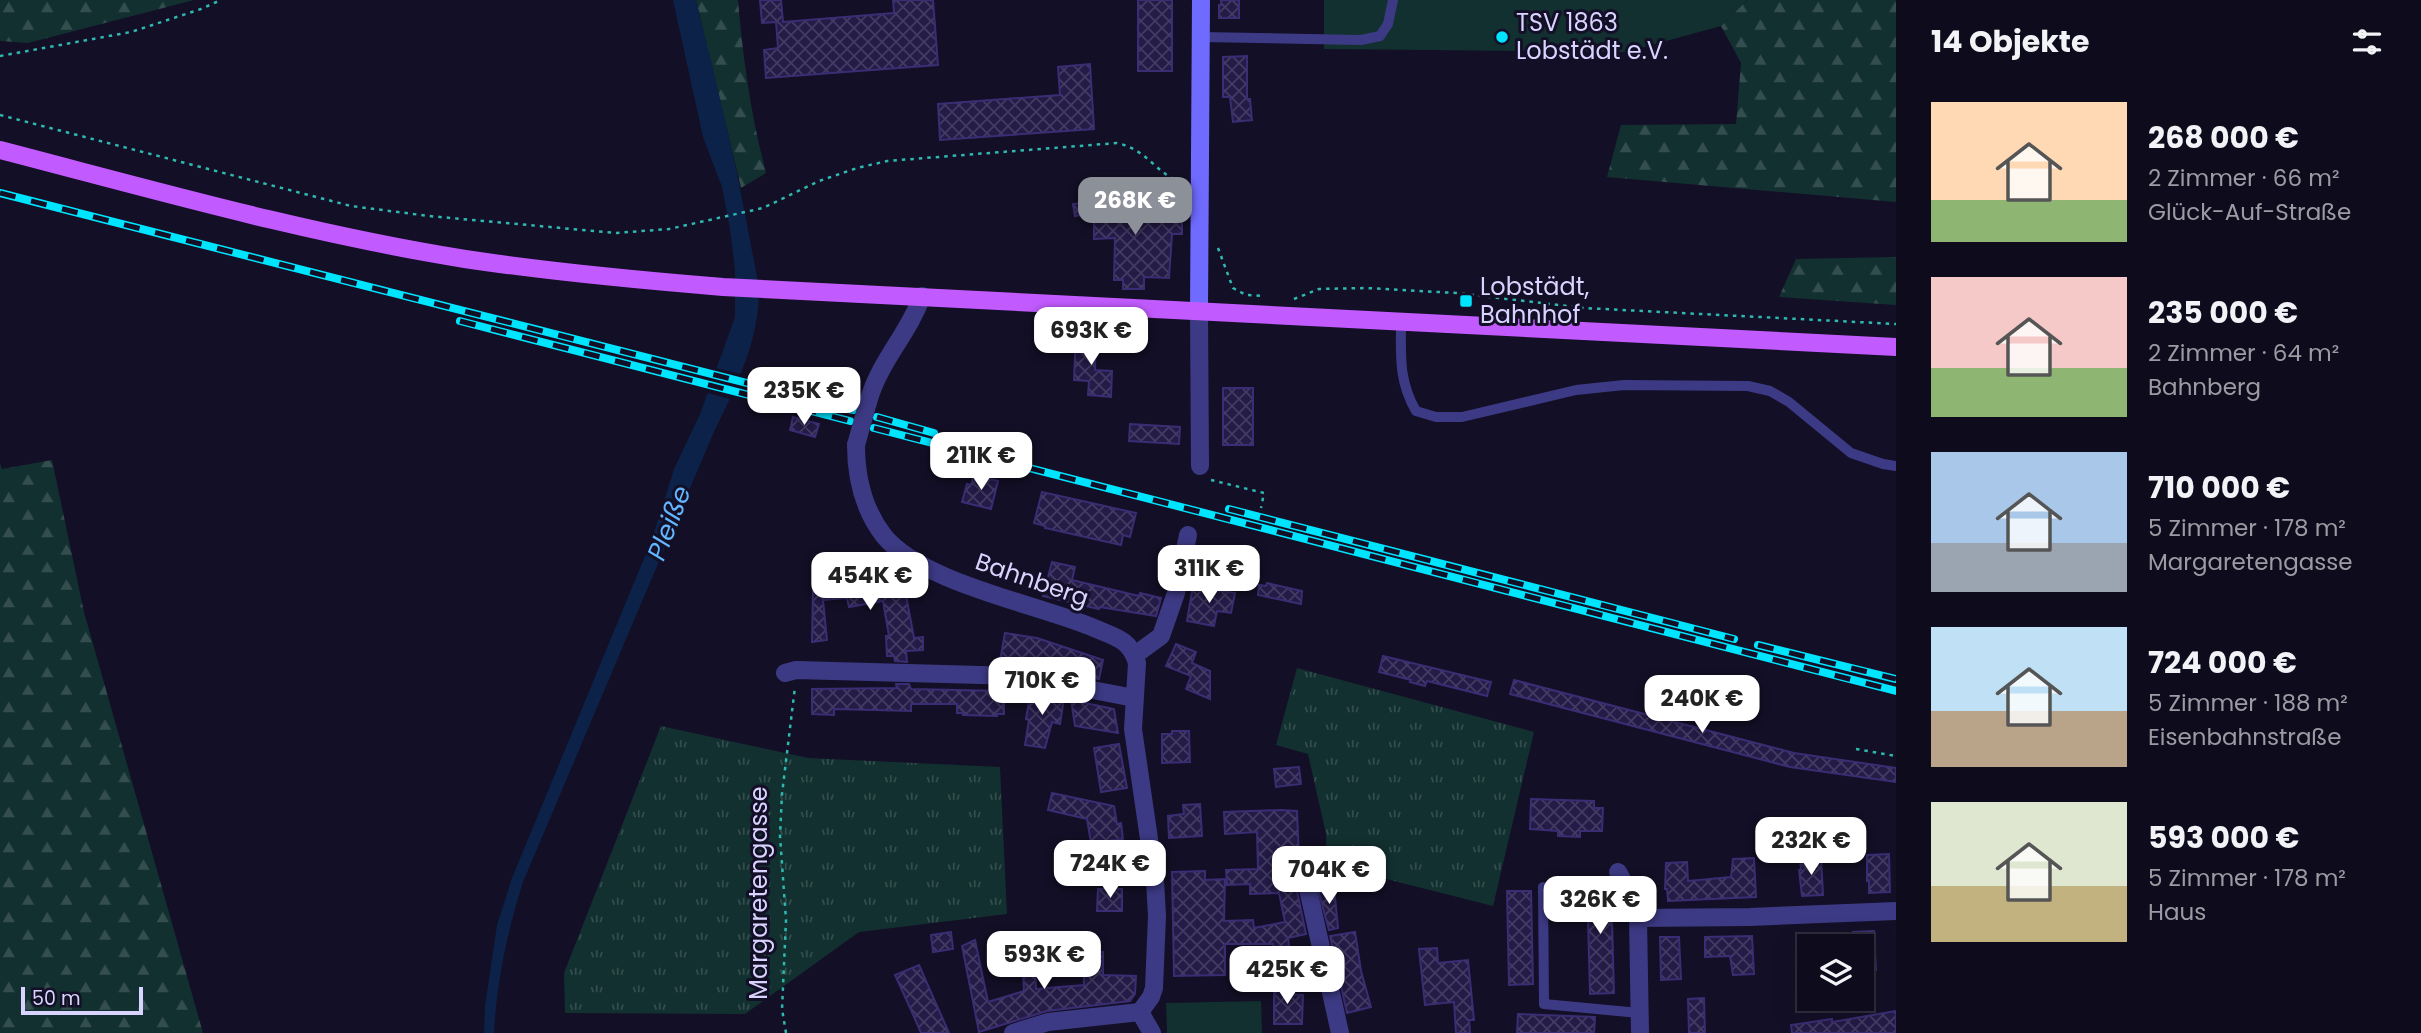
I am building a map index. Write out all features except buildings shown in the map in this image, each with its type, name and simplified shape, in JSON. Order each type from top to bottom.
[{"type":"main road","points":[[1199,310],[1201,0]]},
{"type":"main road","points":[[0,150],[304,227],[463,258],[589,276],[723,287],[1896,346]]},
{"type":"street","name":"Bahnberg","points":[[922,296],[914,320],[884,361],[875,379],[856,445],[856,470],[869,511],[885,537],[906,556],[981,590],[1114,637],[1128,644],[1135,655]]},
{"type":"street","points":[[1199,310],[1205,473]]},
{"type":"street","points":[[1013,1033],[1048,1022],[1140,1012],[1151,997],[1154,988],[1157,916],[1155,880],[1133,729],[1137,663],[1135,655],[1161,636],[1176,593],[1188,535]]},
{"type":"street","points":[[791,671],[1021,676],[1134,698]]},
{"type":"street","points":[[1618,872],[1632,898],[1638,918],[1640,1033]]},
{"type":"street","points":[[1308,889],[1340,1033]]},
{"type":"street","points":[[1638,918],[1750,918],[1896,911]]},
{"type":"street","points":[[1140,1012],[1152,1033]]},
{"type":"lane","points":[[1201,37],[1361,40],[1380,36],[1388,24],[1393,0]]},
{"type":"lane","points":[[1401,320],[1401,368],[1405,393],[1416,411],[1436,417],[1462,418],[1576,390],[1624,385],[1748,386],[1770,391],[1789,402],[1851,453],[1896,466]]},
{"type":"lane","points":[[1544,887],[1544,1004],[1639,1013]]},
{"type":"path","points":[[0,56],[131,32],[221,0]]},
{"type":"path","points":[[0,116],[351,206],[615,233],[669,229],[754,210],[844,172],[887,161],[1117,143],[1137,150],[1169,177],[1200,185]]},
{"type":"path","points":[[1216,240],[1220,258],[1233,288],[1246,295],[1270,297]]},
{"type":"path","points":[[1294,299],[1319,289],[1366,288],[1456,293],[1584,308],[1896,324]]},
{"type":"path","points":[[1205,473],[1264,493],[1261,508]]},
{"type":"path","name":"Margaretengasse","points":[[786,1033],[782,1009],[786,920],[780,836],[791,671]]},
{"type":"path","points":[[1856,749],[1896,756]]},
{"type":"green space","points":[[0,0],[194,0],[28,43],[0,41]]},
{"type":"green space","points":[[696,0],[738,0],[748,87],[766,173],[741,188]]},
{"type":"green space","name":"TSV 1863 Lobstädt e.V.","points":[[1324,0],[1747,0],[1721,26],[1626,52],[1324,49]]},
{"type":"green space","points":[[1747,0],[1896,0],[1896,202],[1607,177],[1621,125],[1736,124],[1741,63],[1721,26]]},
{"type":"green space","points":[[1896,257],[1896,305],[1779,297],[1796,259]]},
{"type":"green space","points":[[52,460],[84,612],[203,1033],[0,1033],[0,463],[2,469]]},
{"type":"green space","points":[[1297,668],[1534,732],[1493,906],[1327,864],[1326,834],[1308,754],[1276,745]]},
{"type":"green space","points":[[661,726],[808,758],[1000,767],[1007,914],[859,932],[745,1014],[565,1013],[564,973]]},
{"type":"green space","points":[[1261,1001],[1262,1033],[1167,1033],[1166,1003]]},
{"type":"water","name":"Pleiße","points":[[673,0],[696,0],[731,146],[756,272],[759,299],[755,326],[741,373],[523,882],[504,957],[494,1033],[484,1033],[485,1006],[497,925],[512,878],[652,539],[674,469],[700,414],[735,317],[735,270],[722,187],[703,137]]},
{"type":"pier","points":[[712,367],[745,375],[733,400],[704,392]]},
{"type":"railway","points":[[0,193],[853,410]]},
{"type":"railway","points":[[460,321],[850,421]]},
{"type":"railway","points":[[877,417],[934,433]]},
{"type":"railway","points":[[874,428],[1896,691]]},
{"type":"railway","points":[[1229,509],[1734,639]]},
{"type":"railway","points":[[1758,645],[1896,679]]},
{"type":"place","name":"TSV 1863 Lobstädt e.V.","points":[[1502,37]]},
{"type":"place","name":"Lobstädt, Bahnhof","points":[[1466,301]]}]
